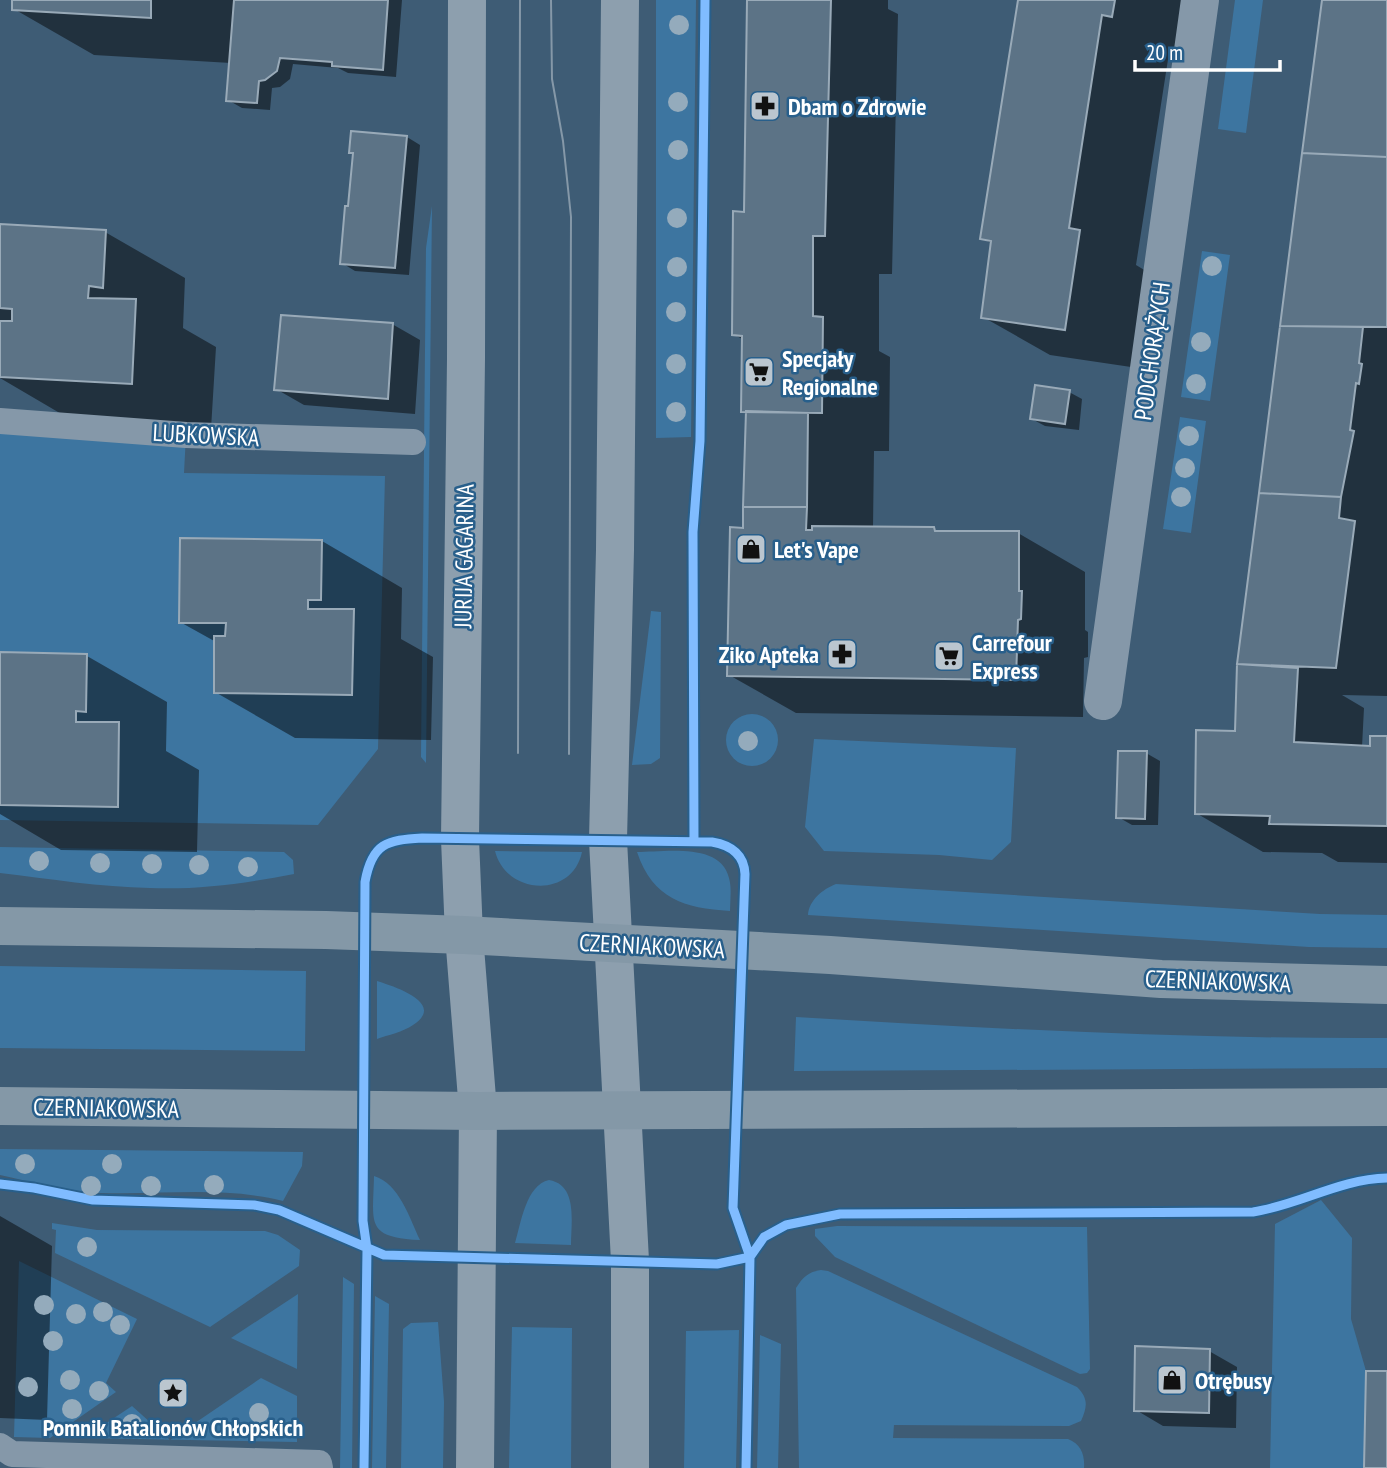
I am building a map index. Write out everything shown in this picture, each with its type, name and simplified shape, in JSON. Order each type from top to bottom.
[{"type":"main road","name":"JURIJA GAGARINA","points":[[467,0],[466,373],[460,827],[464,935],[478,1111],[475,1468]]},
{"type":"main road","points":[[620,0],[615,550],[608,792],[612,944],[624,1110],[630,1261],[629,1468]]},
{"type":"main road","name":"CZERNIAKOWSKA","points":[[0,926],[326,930],[464,935],[830,956],[1161,979],[1387,985]]},
{"type":"main road","name":"CZERNIAKOWSKA","points":[[0,1106],[478,1111],[1387,1107]]},
{"type":"street","name":"PODCHORĄŻYCH","points":[[1103,701],[1200,0]]},
{"type":"lane","name":"LUBKOWSKA","points":[[0,421],[186,435],[413,442]]},
{"type":"lane","points":[[0,1446],[12,1454],[35,1461],[319,1463],[320,1468]]},
{"type":"shaded area","points":[[656,0],[696,0],[691,437],[656,438]]},
{"type":"shaded area","points":[[1235,0],[1263,0],[1246,133],[1218,129]]},
{"type":"shaded area","points":[[432,206],[426,763],[421,757],[426,248]]},
{"type":"shaded area","points":[[1202,251],[1230,255],[1210,401],[1181,397]]},
{"type":"shaded area","points":[[1180,417],[1206,421],[1191,533],[1163,529]]},
{"type":"shaded area","points":[[0,421],[186,435],[184,473],[385,476],[378,749],[318,825],[0,820]]},
{"type":"shaded area","points":[[651,611],[661,612],[660,758],[651,764],[632,765]]},
{"type":"shaded area","points":[[752,714],[771,721],[778,740],[771,759],[752,766],[733,759],[726,740],[733,721]]},
{"type":"shaded area","points":[[814,739],[1016,748],[1011,842],[992,860],[939,855],[824,851],[805,827]]},
{"type":"shaded area","points":[[0,847],[284,852],[293,860],[294,874],[186,888],[94,884],[0,873]]},
{"type":"shaded area","points":[[495,851],[582,852],[576,867],[566,878],[539,886],[512,876],[501,866]]},
{"type":"shaded area","points":[[637,852],[690,852],[715,859],[724,867],[729,878],[730,911],[698,907],[672,898],[652,881]]},
{"type":"shaded area","points":[[836,884],[1320,914],[1387,915],[1387,948],[1309,947],[808,915],[818,896]]},
{"type":"shaded area","points":[[0,966],[306,971],[305,1051],[0,1048]]},
{"type":"shaded area","points":[[377,981],[414,997],[424,1010],[422,1017],[413,1025],[377,1039]]},
{"type":"shaded area","points":[[796,1017],[1092,1032],[1387,1038],[1387,1068],[794,1071]]},
{"type":"shaded area","points":[[0,1149],[303,1152],[302,1166],[283,1201],[215,1192],[101,1193],[63,1189],[0,1175]]},
{"type":"shaded area","points":[[374,1176],[383,1180],[397,1194],[420,1240],[389,1235],[376,1225],[373,1206]]},
{"type":"shaded area","points":[[549,1180],[558,1183],[569,1197],[572,1216],[571,1245],[515,1243],[530,1197],[541,1183]]},
{"type":"shaded area","points":[[1321,1200],[1352,1238],[1351,1319],[1366,1371],[1364,1468],[1270,1468],[1275,1224]]},
{"type":"shaded area","points":[[52,1223],[97,1230],[265,1231],[278,1235],[300,1250],[299,1266],[210,1327],[55,1253],[56,1230],[52,1229]]},
{"type":"shaded area","points":[[837,1226],[1087,1227],[1090,1369],[1087,1373],[1080,1374],[835,1257],[815,1236],[815,1229]]},
{"type":"shaded area","points":[[19,1261],[137,1319],[106,1383],[116,1392],[50,1438],[14,1437]]},
{"type":"shaded area","points":[[821,1270],[1077,1387],[1085,1399],[1086,1407],[1081,1421],[1069,1426],[894,1425],[893,1438],[1068,1439],[1081,1450],[1084,1468],[799,1468],[796,1288],[806,1276]]},
{"type":"shaded area","points":[[343,1277],[354,1284],[352,1468],[340,1468]]},
{"type":"shaded area","points":[[298,1294],[297,1369],[231,1338]]},
{"type":"shaded area","points":[[375,1296],[389,1304],[386,1468],[372,1468]]},
{"type":"shaded area","points":[[438,1322],[444,1402],[443,1468],[401,1468],[403,1329],[411,1323]]},
{"type":"shaded area","points":[[512,1327],[572,1328],[571,1468],[509,1468]]},
{"type":"shaded area","points":[[739,1330],[736,1468],[684,1468],[686,1331]]},
{"type":"shaded area","points":[[760,1335],[781,1344],[778,1468],[757,1468]]},
{"type":"shaded area","points":[[261,1378],[297,1396],[297,1442],[171,1440]]},
{"type":"shaded area","points":[[132,1406],[170,1440],[84,1438]]},
{"type":"building","points":[[12,0],[151,0],[151,18],[12,10]]},
{"type":"building","points":[[234,0],[388,0],[383,70],[280,58],[277,71],[259,81],[257,103],[226,101]]},
{"type":"building","points":[[747,0],[831,0],[825,236],[813,236],[813,316],[823,317],[822,413],[741,412],[742,336],[732,335],[733,211],[744,212]]},
{"type":"building","points":[[1018,0],[1115,0],[1112,17],[1102,15],[1069,228],[1080,230],[1065,330],[981,318],[991,241],[980,239]]},
{"type":"building","points":[[1322,0],[1387,0],[1387,157],[1302,153]]},
{"type":"building","points":[[351,131],[407,136],[395,268],[340,264],[353,153],[349,153]]},
{"type":"building","points":[[1302,153],[1387,157],[1387,327],[1280,326]]},
{"type":"building","points":[[0,224],[106,230],[103,288],[89,286],[88,298],[136,299],[132,384],[0,377],[0,321],[12,321],[12,309],[0,308]]},
{"type":"building","points":[[281,315],[393,323],[388,399],[274,390]]},
{"type":"building","points":[[1280,326],[1363,327],[1359,363],[1362,364],[1359,384],[1356,383],[1350,430],[1354,431],[1341,497],[1259,493]]},
{"type":"building","points":[[1035,385],[1070,390],[1065,424],[1030,419]]},
{"type":"building","points":[[746,411],[808,413],[807,507],[743,507]]},
{"type":"building","points":[[1259,493],[1341,497],[1339,518],[1355,521],[1336,668],[1237,664]]},
{"type":"building","points":[[743,507],[807,507],[806,530],[812,530],[812,526],[1019,531],[1019,591],[1022,591],[1016,680],[727,676],[730,527],[743,528]]},
{"type":"building","points":[[180,538],[322,540],[321,600],[308,600],[308,609],[354,609],[352,695],[214,693],[214,636],[225,636],[226,623],[179,623]]},
{"type":"building","points":[[0,652],[87,654],[86,712],[76,711],[76,722],[119,722],[118,807],[0,805]]},
{"type":"building","points":[[1237,664],[1298,668],[1294,742],[1370,746],[1370,736],[1387,736],[1387,826],[1269,824],[1270,816],[1195,814],[1196,730],[1235,731]]},
{"type":"building","points":[[1118,751],[1147,751],[1145,819],[1116,818]]},
{"type":"building","name":"Otrębusy","points":[[1135,1346],[1210,1349],[1209,1413],[1134,1411]]},
{"type":"building","points":[[1366,1371],[1387,1371],[1387,1468],[1364,1468]]},
{"type":"tram line","points":[[518,753],[520,0]]},
{"type":"tram line","points":[[551,0],[552,79],[563,141],[571,217],[569,754]]},
{"type":"cycle path","points":[[694,841],[693,532],[700,441],[705,0]]},
{"type":"cycle path","points":[[364,1468],[367,1249],[363,1221],[365,882],[372,859],[383,846],[399,840],[422,838],[712,842],[730,848],[742,861],[745,874],[733,1208],[750,1257],[746,1468]]},
{"type":"cycle path","points":[[0,1184],[93,1200],[254,1205],[279,1210],[384,1255],[717,1264],[750,1257],[764,1237],[786,1225],[840,1214],[1253,1212],[1287,1204],[1336,1187],[1387,1178]]},
{"type":"place","name":"Dbam o Zdrowie","points":[[765,106]]},
{"type":"place","name":"Specjały Regionalne","points":[[759,372]]},
{"type":"place","name":"Let's Vape","points":[[751,549]]},
{"type":"place","name":"Ziko Apteka","points":[[842,654]]},
{"type":"place","name":"Carrefour Express","points":[[949,656]]},
{"type":"place","name":"Otrębusy","points":[[1172,1380]]},
{"type":"place","name":"Pomnik Batalionów Chłopskich","points":[[173,1393]]}]
